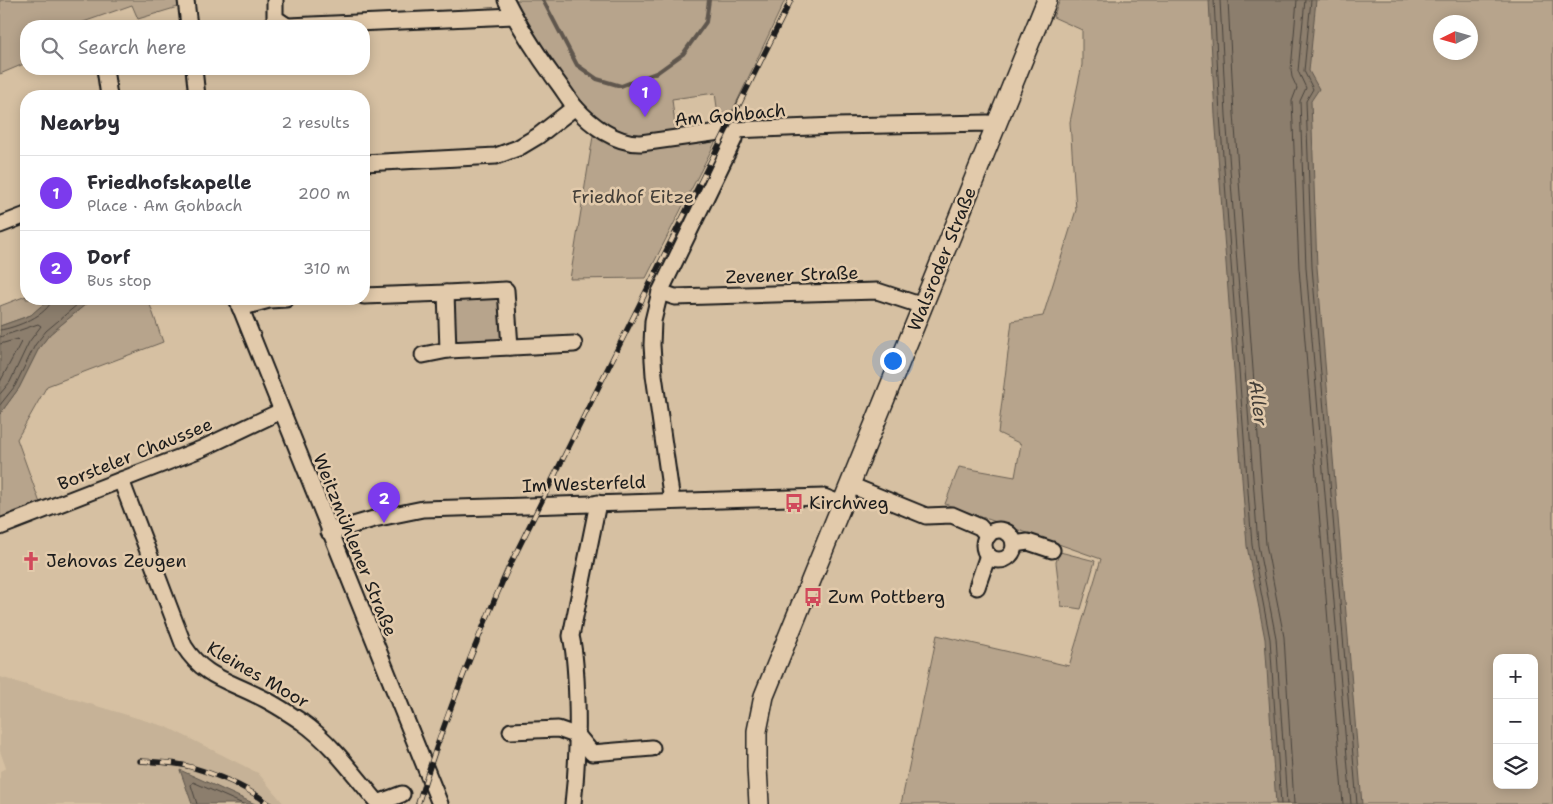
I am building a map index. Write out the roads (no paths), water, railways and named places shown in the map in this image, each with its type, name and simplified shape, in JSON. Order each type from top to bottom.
[{"type":"main road","name":"Walsroder Straße","points":[[759,804],[757,731],[764,696],[1048,0]]},
{"type":"street","points":[[186,0],[188,20]]},
{"type":"street","points":[[275,0],[275,18],[278,20]]},
{"type":"street","name":"Am Gohbach","points":[[506,0],[547,68],[575,107],[611,136],[632,143],[734,130],[988,123],[996,126]]},
{"type":"street","points":[[370,22],[514,16]]},
{"type":"street","points":[[106,75],[108,90]]},
{"type":"street","points":[[194,75],[196,90]]},
{"type":"street","points":[[370,163],[496,156],[525,144],[575,107]]},
{"type":"street","points":[[672,501],[654,375],[653,321],[660,292],[734,139],[734,130]]},
{"type":"street","points":[[0,225],[20,217]]},
{"type":"street","points":[[370,296],[506,290],[510,347]]},
{"type":"street","name":"Zevener Straße","points":[[660,292],[675,297],[877,291],[923,306]]},
{"type":"street","points":[[446,293],[448,350]]},
{"type":"street","name":"Weitzmühlener Straße","points":[[238,305],[440,804]]},
{"type":"street","points":[[423,355],[448,350],[574,344]]},
{"type":"street","name":"Borsteler Chaussee","points":[[0,527],[201,449],[281,411]]},
{"type":"street","name":"Kleines Moor","points":[[121,480],[184,646],[193,660],[206,671],[257,695],[304,723],[332,749],[378,803],[402,794]]},
{"type":"street","points":[[850,485],[926,516],[952,515],[980,527],[988,536]]},
{"type":"street","name":"Im Westerfeld","points":[[329,532],[374,518],[423,509],[824,497],[842,504]]},
{"type":"street","points":[[572,804],[577,771],[578,736],[576,654],[571,636],[598,503]]},
{"type":"street","points":[[977,587],[988,555],[985,545],[988,536],[997,531],[1002,531],[1011,536],[1014,544],[1012,553],[1005,559],[996,560],[988,555]]},
{"type":"street","points":[[1014,544],[1028,542],[1052,550]]},
{"type":"street","points":[[511,731],[558,729],[578,736],[592,752],[652,748]]},
{"type":"water","name":"Aller","points":[[1209,0],[1316,0],[1309,71],[1319,89],[1311,101],[1317,267],[1362,804],[1276,804],[1265,639],[1247,546],[1215,115]]},
{"type":"water","points":[[42,305],[85,305],[50,334],[39,348],[19,388],[0,414],[0,326],[31,315]]},
{"type":"water","points":[[180,770],[255,804],[192,804]]},
{"type":"waterway","points":[[543,0],[577,65],[597,79],[621,86],[658,72],[683,54],[706,22],[709,0]]},
{"type":"railway","points":[[418,804],[437,744],[459,685],[508,569],[791,0]]},
{"type":"railway","points":[[140,761],[179,764],[201,770],[242,787],[269,804]]},
{"type":"place","name":"Friedhofskapelle","points":[[645,117]]},
{"type":"place","name":"Kirchweg","points":[[794,503]]},
{"type":"place","name":"Dorf","points":[[384,523]]},
{"type":"place","name":"Jehovas Zeugen","points":[[31,561]]},
{"type":"place","name":"Zum Pottberg","points":[[813,597]]},
{"type":"park label","name":"Friedhof Eitze","points":[[633,197]]}]
